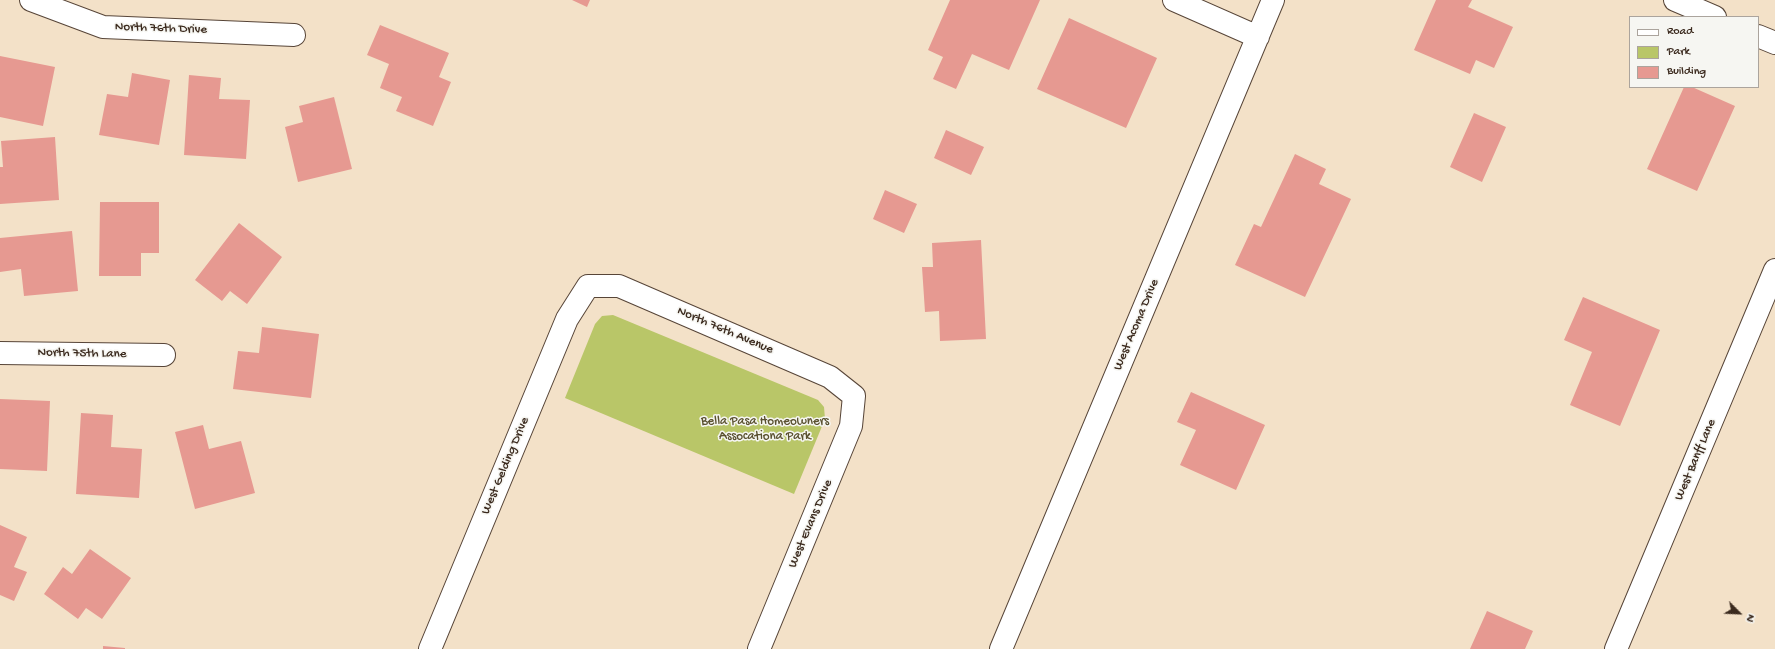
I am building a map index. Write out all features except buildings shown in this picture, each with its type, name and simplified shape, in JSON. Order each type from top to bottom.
[{"type":"street","name":"North 76th Drive","points":[[31,0],[103,27],[294,35]]},
{"type":"street","points":[[1174,0],[1258,37]]},
{"type":"street","name":"West Acoma Drive","points":[[1001,649],[1273,0]]},
{"type":"street","points":[[1675,0],[1713,16]]},
{"type":"street","points":[[1759,36],[1775,43]]},
{"type":"street","name":"West Banff Lane","points":[[1616,649],[1775,270]]},
{"type":"street","name":"North 76th Avenue","points":[[588,286],[619,286],[830,377],[854,396]]},
{"type":"street","name":"West Gelding Drive","points":[[430,649],[567,319],[588,286]]},
{"type":"street","name":"North 75th Lane","points":[[0,353],[164,355]]},
{"type":"street","name":"West Evans Drive","points":[[759,649],[851,426],[854,396]]},
{"type":"green space","name":"Bella Pasa Homeowners Assocationa Park","points":[[613,315],[818,400],[824,407],[825,419],[794,494],[565,398],[595,324],[602,316]]}]
